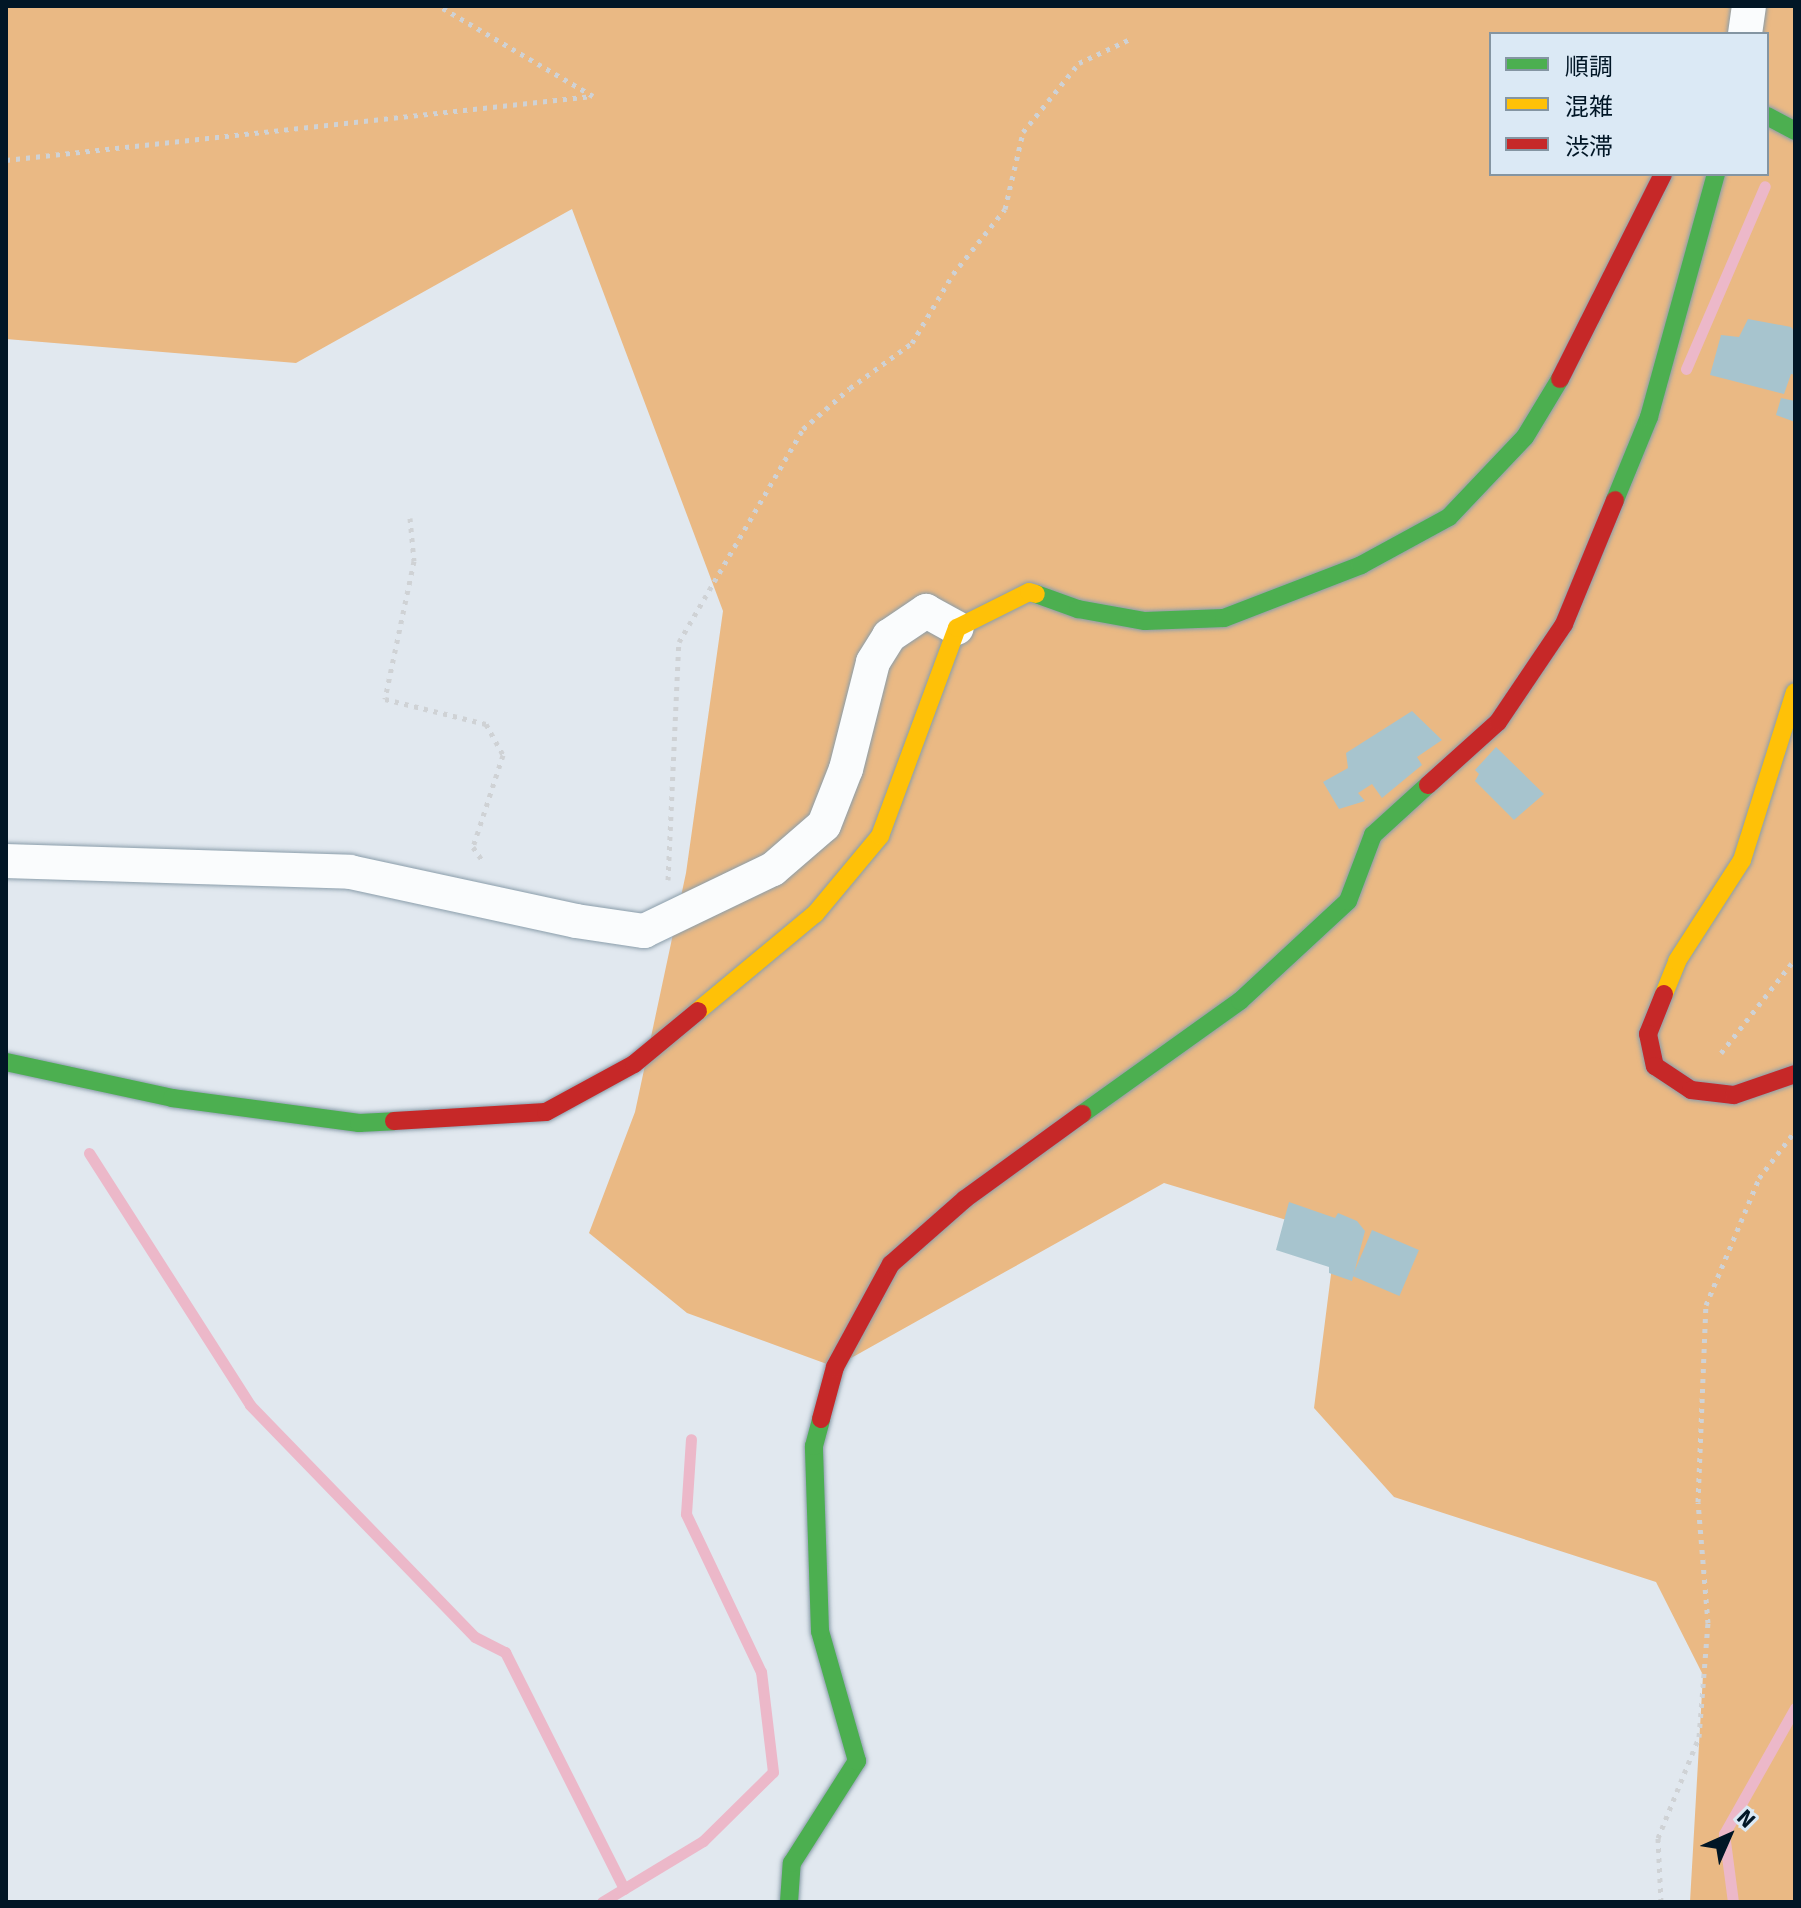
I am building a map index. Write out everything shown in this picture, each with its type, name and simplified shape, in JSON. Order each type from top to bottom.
[{"type":"street","points":[[1745,32],[1749,6]]},
{"type":"street","points":[[1769,117],[1795,131]]},
{"type":"street","points":[[6,1062],[172,1098],[359,1123],[546,1112],[634,1064],[815,914],[880,836],[957,628],[1029,592],[1078,609],[1145,621],[1224,618],[1361,565],[1449,517],[1525,437],[1569,364],[1662,176]]},
{"type":"street","points":[[789,1902],[792,1863],[857,1761],[820,1631],[814,1446],[835,1367],[891,1264],[965,1199],[1240,1001],[1348,901],[1373,835],[1498,722],[1564,624],[1649,417],[1715,176]]},
{"type":"street","points":[[6,861],[350,872],[514,908],[644,931],[773,869],[824,825],[846,769],[873,662],[889,636],[926,611],[957,628]]},
{"type":"street","points":[[1795,692],[1742,860],[1677,961],[1648,1034],[1655,1066],[1691,1090],[1734,1095],[1795,1074]]},
{"type":"path","points":[[6,160],[593,96],[439,6]]},
{"type":"path","points":[[667,895],[679,642],[803,429],[850,388],[912,343],[953,274],[1005,209],[1023,132],[1079,63],[1130,39]]},
{"type":"path","points":[[410,518],[414,561],[385,699],[486,724],[503,755],[473,847],[514,908]]},
{"type":"path","points":[[1691,1090],[1795,959]]},
{"type":"path","points":[[1661,1902],[1658,1838],[1699,1737],[1707,1637],[1698,1502],[1706,1305],[1759,1178],[1795,1131]]},
{"type":"shaded area","points":[[6,6],[1795,6],[1795,1902],[1690,1902],[1703,1675],[1656,1582],[1394,1497],[1314,1408],[1336,1235],[1164,1183],[835,1367],[687,1313],[589,1233],[635,1112],[686,873],[723,611],[572,209],[296,363],[6,339]]},
{"type":"building","points":[[1748,319],[1791,327],[1795,332],[1795,375],[1791,374],[1784,394],[1710,375],[1721,335],[1739,337]]},
{"type":"building","points":[[1781,398],[1795,401],[1795,422],[1776,415]]},
{"type":"building","points":[[1412,711],[1442,740],[1417,757],[1422,765],[1382,798],[1372,784],[1358,793],[1365,801],[1339,809],[1323,782],[1348,768],[1346,753]]},
{"type":"building","points":[[1496,747],[1544,794],[1514,820],[1475,781],[1479,774],[1475,770]]},
{"type":"building","points":[[1289,1202],[1335,1218],[1338,1213],[1357,1221],[1365,1231],[1352,1281],[1329,1273],[1329,1267],[1276,1250]]},
{"type":"building","points":[[1372,1230],[1419,1250],[1399,1296],[1352,1276]]},
{"type":"waterway","points":[[1686,369],[1765,186]]},
{"type":"waterway","points":[[89,1153],[250,1405],[475,1637],[505,1652],[624,1889]]},
{"type":"waterway","points":[[602,1902],[703,1841],[773,1772],[761,1672],[686,1514],[691,1439]]},
{"type":"waterway","points":[[1733,1902],[1724,1834],[1795,1708]]},
{"type":"traffic: fast","points":[[1769,117],[1795,131]]},
{"type":"traffic: fast","points":[[1615,500],[1649,417],[1715,176]]},
{"type":"traffic: fast","points":[[1036,594],[1078,609],[1145,621],[1224,618],[1361,565],[1449,517],[1525,437],[1560,379]]},
{"type":"traffic: fast","points":[[1082,1114],[1240,1001],[1348,901],[1373,835],[1428,785]]},
{"type":"traffic: fast","points":[[6,1062],[172,1098],[359,1123],[394,1121]]},
{"type":"traffic: fast","points":[[789,1902],[792,1863],[857,1761],[820,1631],[814,1446],[821,1419]]},
{"type":"traffic: slow","points":[[698,1011],[815,914],[880,836],[957,628],[1029,592],[1036,594]]},
{"type":"traffic: slow","points":[[1664,994],[1677,961],[1742,860],[1795,692]]},
{"type":"traffic: jam","points":[[1560,379],[1662,176]]},
{"type":"traffic: jam","points":[[1428,785],[1498,722],[1564,624],[1615,500]]},
{"type":"traffic: jam","points":[[1664,994],[1648,1034],[1655,1066],[1691,1090],[1734,1095],[1795,1074]]},
{"type":"traffic: jam","points":[[394,1121],[546,1112],[634,1064],[698,1011]]},
{"type":"traffic: jam","points":[[821,1419],[835,1367],[891,1264],[965,1199],[1082,1114]]}]
